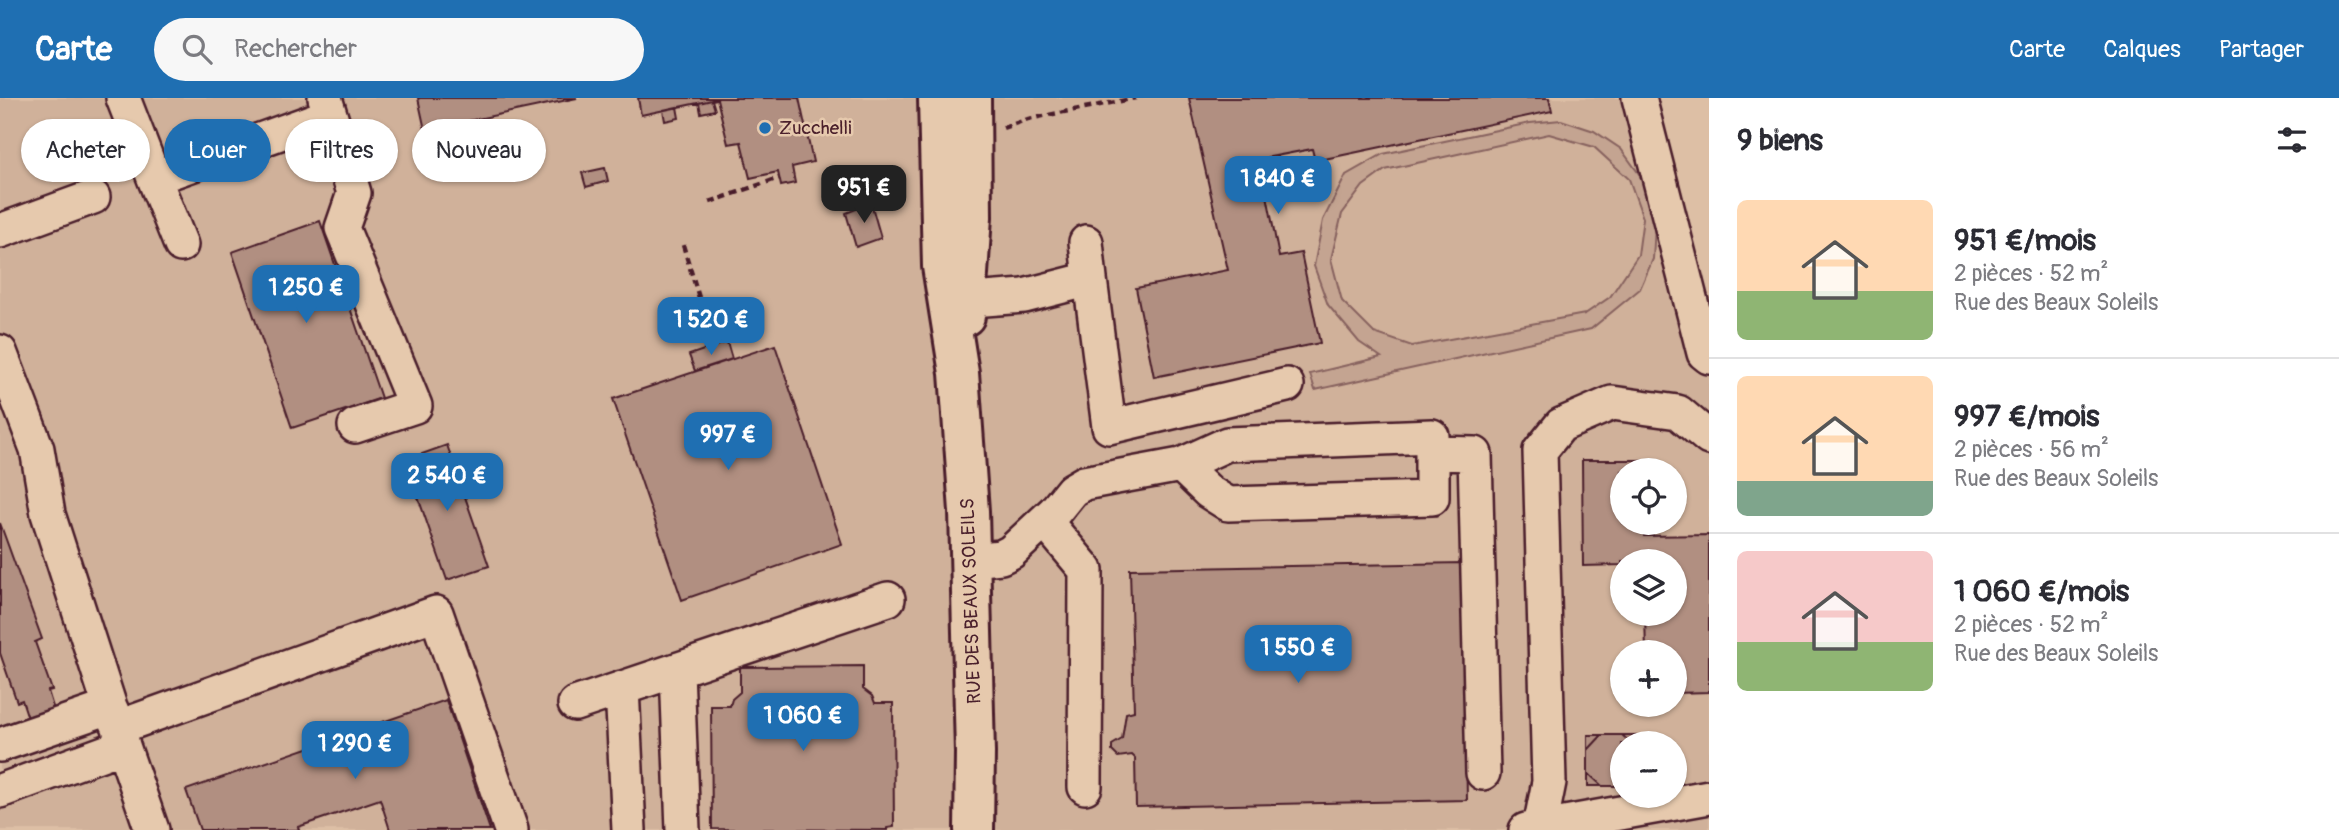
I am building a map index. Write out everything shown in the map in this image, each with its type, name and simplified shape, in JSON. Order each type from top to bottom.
[{"type":"main road","name":"RUE DES BEAUX SOLEILS","points":[[938,98],[969,139]]},
{"type":"main road","name":"RUE DES BEAUX SOLEILS","points":[[971,98],[969,139],[942,266],[956,300],[967,465],[975,753],[974,830]]},
{"type":"lane","points":[[123,98],[181,245]]},
{"type":"lane","points":[[1639,98],[1704,353],[1709,357]]},
{"type":"lane","points":[[154,178],[328,106],[354,193],[342,228],[415,406],[355,426]]},
{"type":"lane","points":[[0,231],[93,197]]},
{"type":"lane","points":[[1086,242],[1109,427],[1287,385]]},
{"type":"lane","points":[[956,300],[1024,296],[1090,279]]},
{"type":"lane","points":[[0,352],[37,449],[48,514],[117,727],[140,823]]},
{"type":"lane","points":[[1709,438],[1678,412],[1612,404],[1561,425],[1540,452],[1549,782],[1533,828],[1709,797]]},
{"type":"lane","points":[[971,560],[1001,557],[1011,552],[1045,521],[1072,490],[1084,483],[1181,465],[1217,448],[1241,444],[1432,436],[1432,498],[1228,504],[1209,492],[1181,465]]},
{"type":"lane","points":[[1433,453],[1475,454],[1483,772]]},
{"type":"lane","points":[[1045,521],[1086,570],[1085,787]]},
{"type":"lane","points":[[575,704],[888,599]]},
{"type":"lane","points":[[0,791],[117,727],[436,613],[511,830]]},
{"type":"lane","points":[[677,670],[683,830]]},
{"type":"lane","points":[[622,688],[629,830]]},
{"type":"lane","points":[[0,745],[117,727]]},
{"type":"path","points":[[969,139],[1027,119],[1136,98]]},
{"type":"path","points":[[710,202],[779,178]]},
{"type":"path","points":[[684,245],[714,347]]},
{"type":"shaded area","points":[[0,98],[1634,98],[1676,322],[1704,371],[1709,375],[1709,830],[0,830]]},
{"type":"shaded area","points":[[1561,120],[1594,131],[1621,149],[1642,178],[1655,226],[1653,259],[1640,289],[1591,329],[1315,390],[1310,374],[1381,357],[1359,342],[1328,305],[1314,266],[1323,220],[1346,175],[1383,154],[1530,123]],"holes":[[[1549,134],[1594,147],[1629,179],[1643,218],[1638,255],[1610,297],[1585,314],[1412,346],[1374,333],[1342,301],[1331,259],[1342,214],[1363,186],[1385,170]]]},
{"type":"building","points":[[418,98],[577,98],[477,119],[423,119]]},
{"type":"building","name":"Zucchelli","points":[[638,98],[799,98],[813,162],[792,167],[795,183],[781,186],[778,172],[750,178],[741,142],[728,144],[717,99],[641,115]]},
{"type":"building","points":[[1189,98],[1549,98],[1552,111],[1315,161],[1312,149],[1260,159],[1279,257],[1301,253],[1320,343],[1154,377],[1136,288],[1228,270]]},
{"type":"building","points":[[712,100],[715,110],[701,113],[699,103]]},
{"type":"building","points":[[677,107],[679,118],[665,121],[663,110]]},
{"type":"building","points":[[605,168],[608,181],[586,187],[582,173]]},
{"type":"building","points":[[871,203],[881,238],[856,247],[846,213]]},
{"type":"building","points":[[320,221],[381,398],[292,428],[232,252]]},
{"type":"building","points":[[727,342],[732,359],[695,371],[689,355]]},
{"type":"building","points":[[775,345],[842,544],[682,600],[613,399]]},
{"type":"building","points":[[447,445],[489,566],[447,580],[405,460]]},
{"type":"building","points":[[1582,460],[1610,460],[1610,535],[1709,535],[1709,692],[1687,693],[1687,640],[1646,640],[1645,626],[1687,626],[1687,549],[1610,549],[1610,565],[1583,566]]},
{"type":"building","points":[[0,523],[42,639],[35,642],[52,690],[48,691],[54,710],[28,718],[22,700],[17,702],[0,653]]},
{"type":"building","points":[[1463,563],[1467,800],[1136,807],[1135,758],[1132,755],[1118,757],[1112,751],[1112,745],[1122,739],[1126,713],[1134,711],[1130,569]]},
{"type":"building","points":[[863,666],[863,689],[872,696],[875,703],[893,703],[894,827],[887,830],[712,829],[711,706],[730,706],[732,699],[740,692],[740,667]]},
{"type":"building","points":[[446,700],[490,830],[390,830],[380,799],[298,827],[299,830],[200,830],[186,790]]},
{"type":"building","points":[[1588,735],[1602,735],[1588,750]]},
{"type":"building","points":[[1602,735],[1610,735],[1610,786],[1602,786],[1588,773],[1588,750]]},
{"type":"building","points":[[1588,773],[1602,786],[1588,786]]},
{"type":"place","name":"Zucchelli","points":[[765,128]]}]
